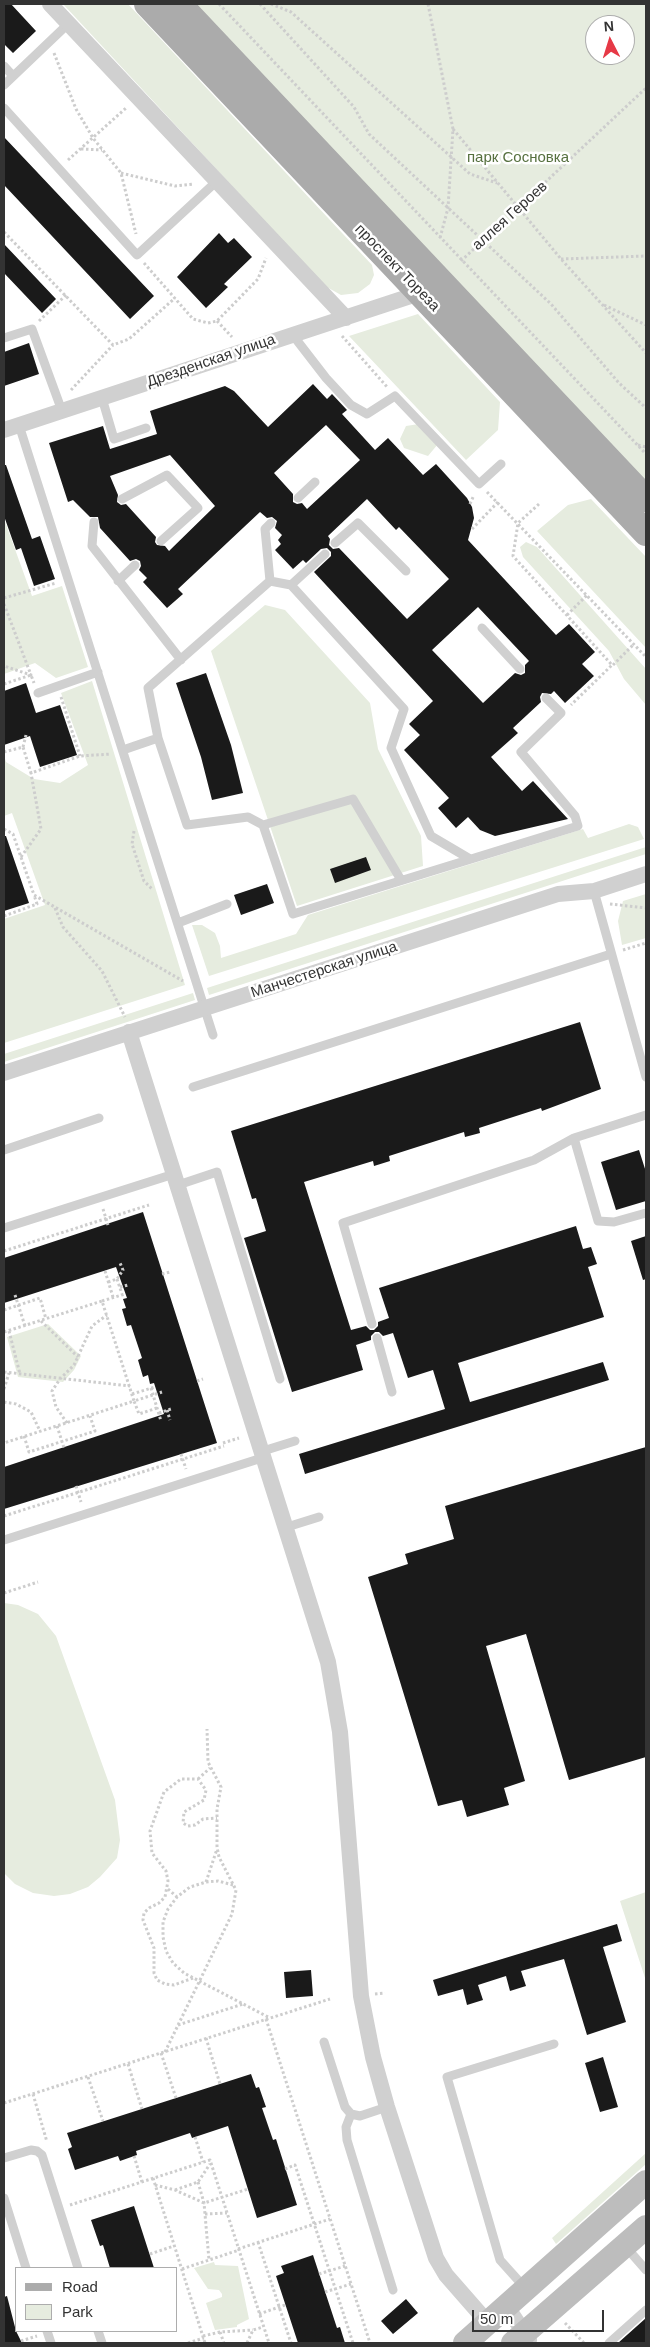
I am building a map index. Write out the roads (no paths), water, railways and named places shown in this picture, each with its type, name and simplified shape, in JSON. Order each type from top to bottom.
[{"type":"main road","name":"проспект Тореза","points":[[147,4],[646,533]]},
{"type":"main road","name":"проспект Тореза","points":[[179,4],[646,499]]},
{"type":"main road","points":[[465,2343],[646,2182]]},
{"type":"main road","points":[[523,2340],[646,2227]]},
{"type":"street","points":[[50,4],[217,181],[342,325]]},
{"type":"street","name":"Дрезденская улица","points":[[4,430],[292,334],[342,325],[420,293]]},
{"type":"street","name":"Манчестерская улица","points":[[4,1073],[558,894],[595,897],[646,874]]},
{"type":"street","points":[[129,1032],[320,1631],[335,1699],[340,1732],[361,1996],[373,2057],[387,2107],[436,2258],[446,2275],[488,2323]]},
{"type":"street","points":[[507,2307],[523,2340]]},
{"type":"lane","points":[[4,85],[68,24]]},
{"type":"lane","points":[[4,66],[13,76]]},
{"type":"lane","points":[[4,108],[58,169],[138,253],[217,181]]},
{"type":"lane","points":[[4,338],[32,328],[62,410]]},
{"type":"lane","points":[[292,334],[326,378],[351,405],[367,414],[395,396],[479,484],[501,464]]},
{"type":"lane","points":[[102,398],[114,439],[146,428]]},
{"type":"lane","points":[[19,425],[213,1035]]},
{"type":"lane","points":[[122,499],[167,475],[198,508],[160,542]]},
{"type":"lane","points":[[298,498],[315,482]]},
{"type":"lane","points":[[94,522],[92,546],[180,660]]},
{"type":"lane","points":[[270,581],[264,529],[271,523]]},
{"type":"lane","points":[[335,544],[358,523],[406,571]]},
{"type":"lane","points":[[291,585],[325,554]]},
{"type":"lane","points":[[118,580],[135,565]]},
{"type":"lane","points":[[270,581],[291,585],[404,709],[391,748],[431,836],[470,859]]},
{"type":"lane","points":[[270,581],[148,688],[158,738],[187,825],[248,816],[263,825],[293,914],[578,826],[575,816],[521,752],[561,713],[546,698]]},
{"type":"lane","points":[[482,628],[520,669]]},
{"type":"lane","points":[[38,693],[98,672]]},
{"type":"lane","points":[[123,750],[158,738]]},
{"type":"lane","points":[[263,825],[353,799],[401,880]]},
{"type":"lane","points":[[595,897],[646,1077]]},
{"type":"lane","points":[[178,923],[227,904]]},
{"type":"lane","points":[[194,1086],[611,954]]},
{"type":"lane","points":[[372,1324],[343,1223],[534,1160],[574,1138],[646,1115]]},
{"type":"lane","points":[[4,1150],[98,1118]]},
{"type":"lane","points":[[574,1138],[598,1221],[614,1222],[646,1213]]},
{"type":"lane","points":[[4,1228],[176,1179],[217,1172],[280,1379]]},
{"type":"lane","points":[[377,1338],[392,1392]]},
{"type":"lane","points":[[4,1540],[264,1454],[294,1441]]},
{"type":"lane","points":[[287,1527],[319,1517]]},
{"type":"lane","points":[[324,2042],[345,2107],[351,2114],[360,2116],[387,2107]]},
{"type":"lane","points":[[526,2289],[500,2260],[447,2077],[554,2044]]},
{"type":"lane","points":[[351,2114],[346,2127],[347,2140],[393,2290]]},
{"type":"lane","points":[[4,2158],[31,2150],[37,2151],[42,2155],[78,2267]]},
{"type":"lane","points":[[4,2198],[26,2267]]},
{"type":"lane","points":[[625,2246],[646,2270]]},
{"type":"lane","points":[[609,2343],[646,2310]]},
{"type":"park label","name":"парк Сосновка","points":[[518,158]]}]
